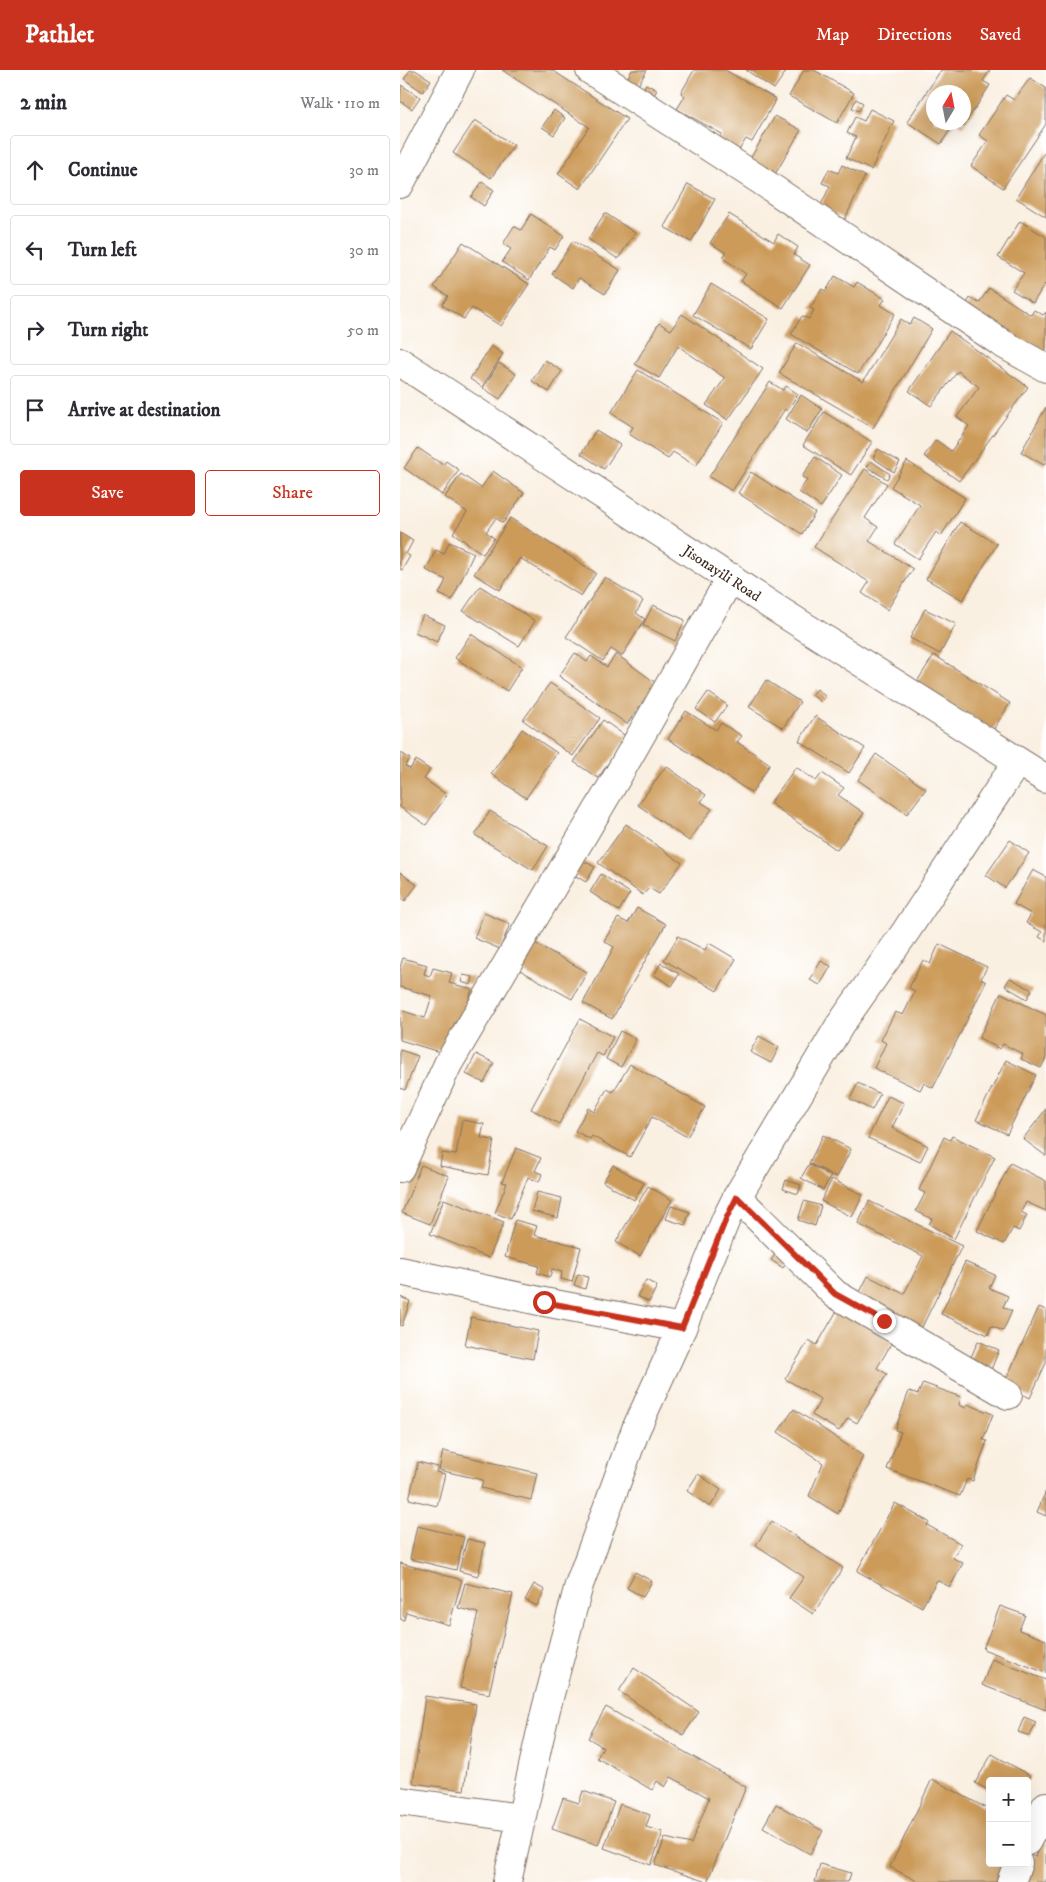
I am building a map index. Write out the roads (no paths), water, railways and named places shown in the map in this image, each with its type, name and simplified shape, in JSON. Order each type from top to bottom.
[{"type":"street","points":[[400,184],[460,70]]},
{"type":"street","points":[[590,70],[760,180],[1003,344],[1046,368]]},
{"type":"street","name":"Jisonayili Road","points":[[400,362],[731,578],[1046,779]]},
{"type":"street","points":[[400,1168],[448,1064],[616,779],[731,578]]},
{"type":"street","points":[[507,1882],[546,1709],[578,1585],[636,1429],[682,1328],[726,1219],[737,1197],[840,1025],[1018,762]]},
{"type":"street","points":[[737,1197],[835,1294],[1008,1396]]},
{"type":"street","points":[[400,1271],[544,1302],[682,1328]]},
{"type":"street","points":[[400,1801],[521,1818]]},
{"type":"street","points":[[1031,1834],[1046,1806]]},
{"type":"street","points":[[1011,1882],[1017,1867]]}]
